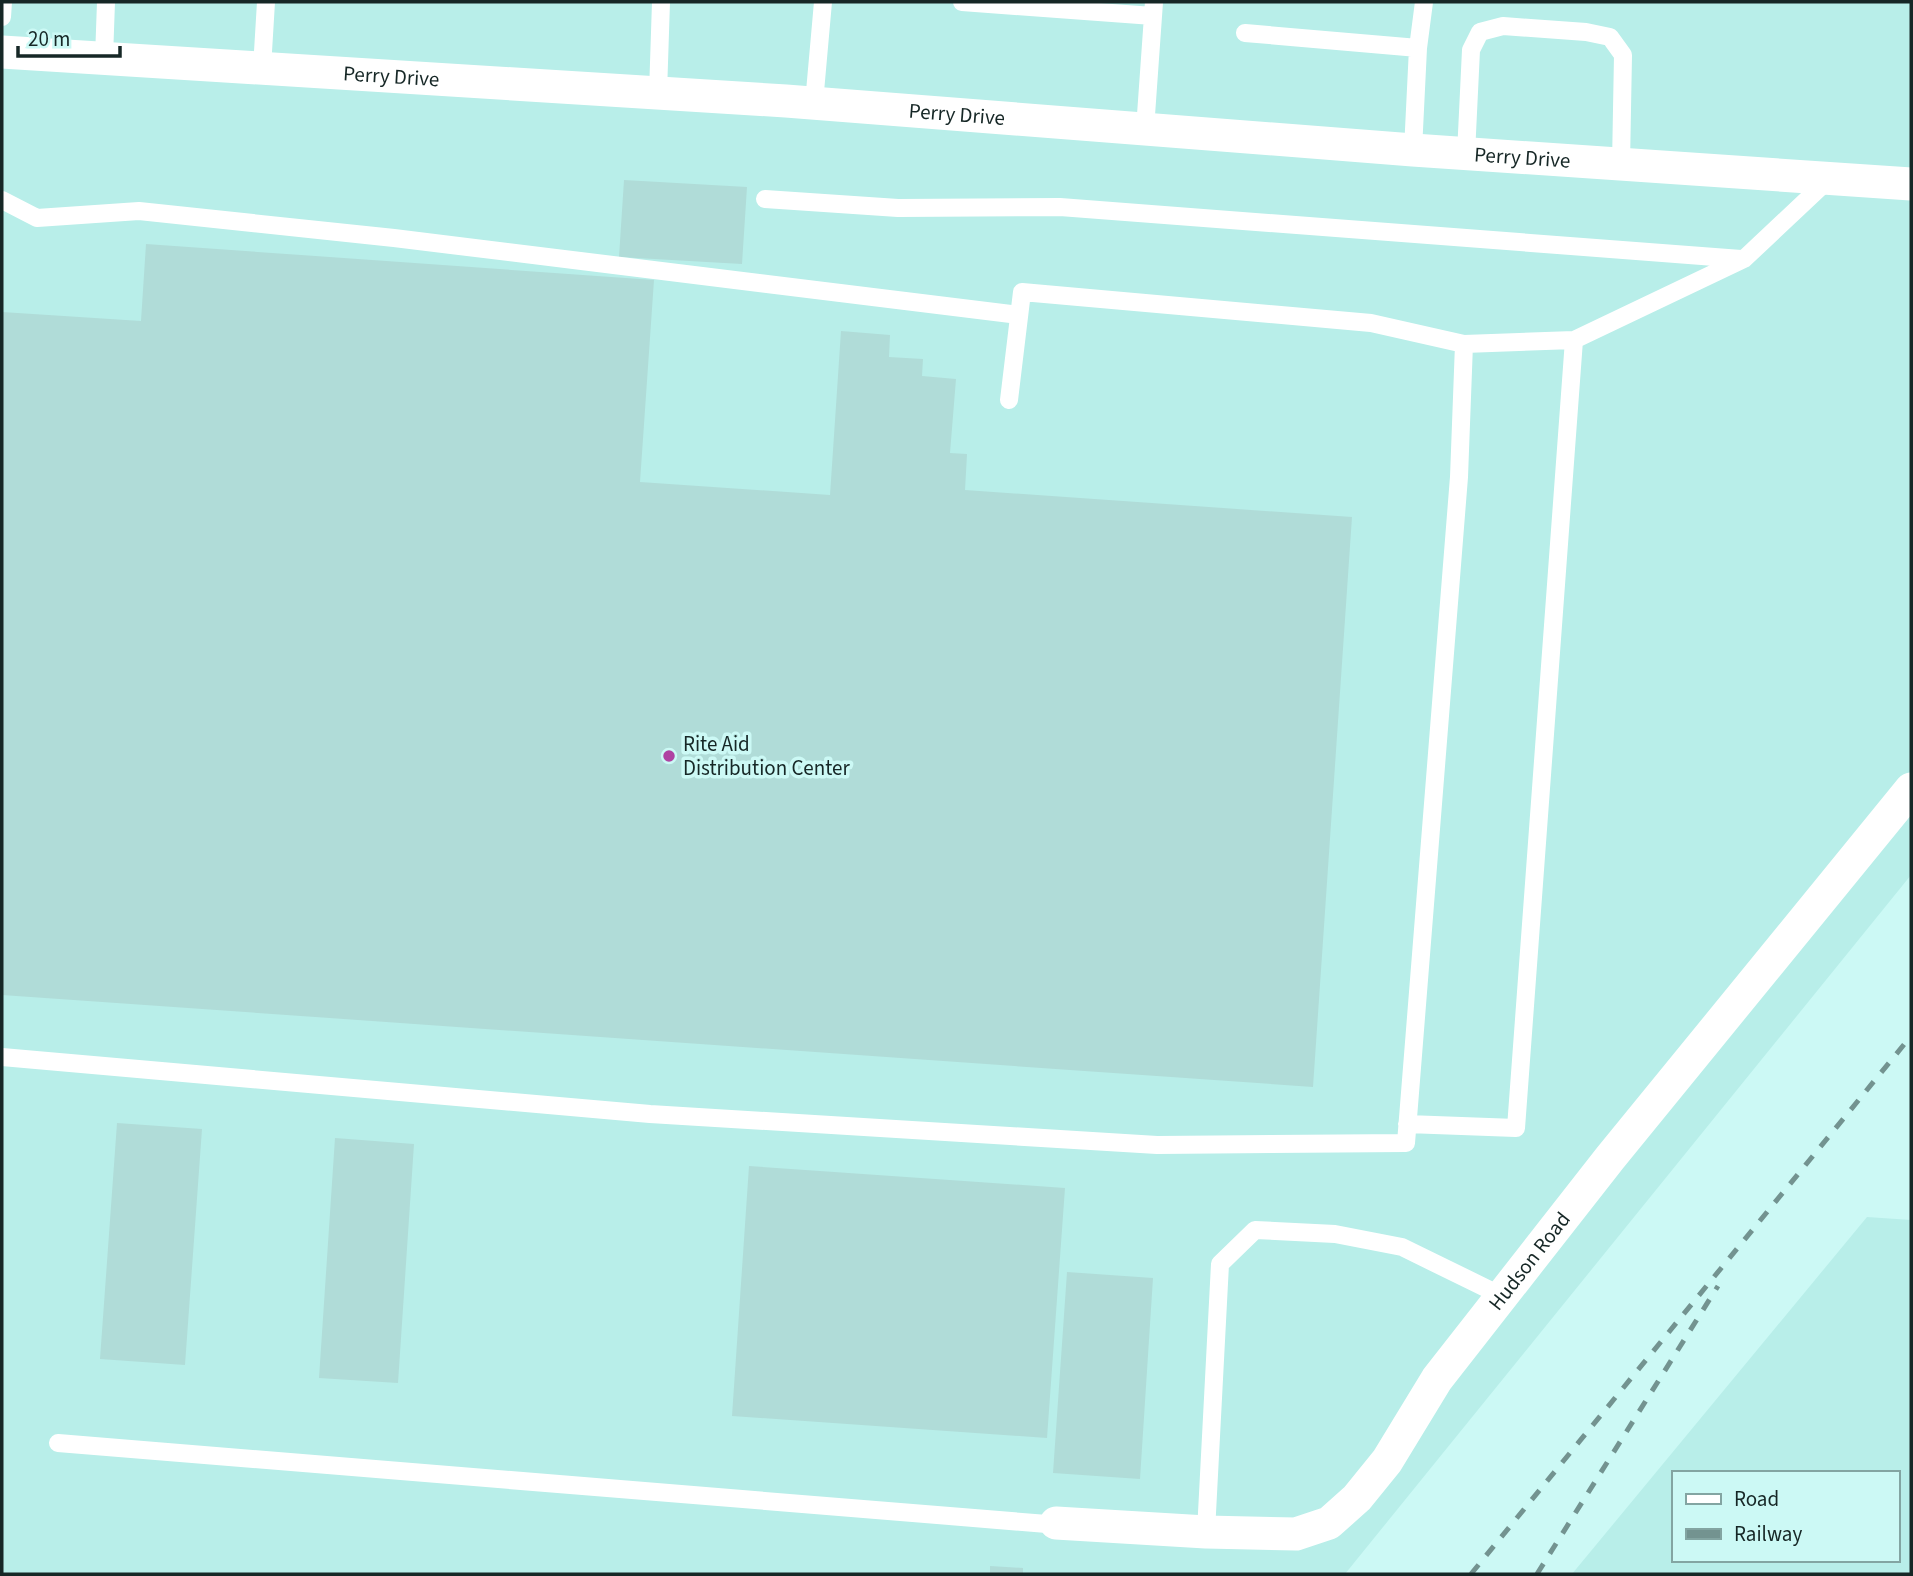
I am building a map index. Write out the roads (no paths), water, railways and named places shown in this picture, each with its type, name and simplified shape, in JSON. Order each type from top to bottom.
[{"type":"street","name":"Perry Drive","points":[[2,52],[814,103],[1466,154],[1911,184]]},
{"type":"street","name":"Hudson Road","points":[[1056,1523],[1206,1532],[1296,1534],[1329,1524],[1357,1499],[1387,1461],[1437,1379],[1610,1158],[1911,789]]},
{"type":"lane","points":[[2,17],[3,2]]},
{"type":"lane","points":[[104,58],[106,2]]},
{"type":"lane","points":[[262,68],[266,2]]},
{"type":"lane","points":[[658,93],[661,2]]},
{"type":"lane","points":[[814,103],[823,2]]},
{"type":"lane","points":[[962,2],[1153,9],[1145,128]]},
{"type":"lane","points":[[1413,150],[1423,2]]},
{"type":"lane","points":[[1466,154],[1471,50],[1480,32],[1503,26],[1586,32],[1611,37],[1623,55],[1621,164]]},
{"type":"lane","points":[[1245,33],[1418,48]]},
{"type":"lane","points":[[1009,400],[1022,292],[1371,323],[1464,344],[1574,340],[1744,260],[1829,179]]},
{"type":"lane","points":[[2,200],[37,218],[139,211],[408,239],[1019,314]]},
{"type":"lane","points":[[765,200],[898,208],[1060,207],[1744,260]]},
{"type":"lane","points":[[1408,1124],[1516,1128],[1574,340]]},
{"type":"lane","points":[[2,1057],[650,1114],[1157,1145],[1406,1143],[1458,477],[1464,344]]},
{"type":"lane","points":[[1206,1532],[1220,1264],[1255,1230],[1335,1234],[1402,1247],[1502,1296]]},
{"type":"lane","points":[[58,1443],[1056,1523]]},
{"type":"railway","points":[[1471,1574],[1911,1036]]},
{"type":"railway","points":[[1537,1574],[1718,1286]]},
{"type":"place","name":"Rite Aid Distribution Center","points":[[669,756]]}]
